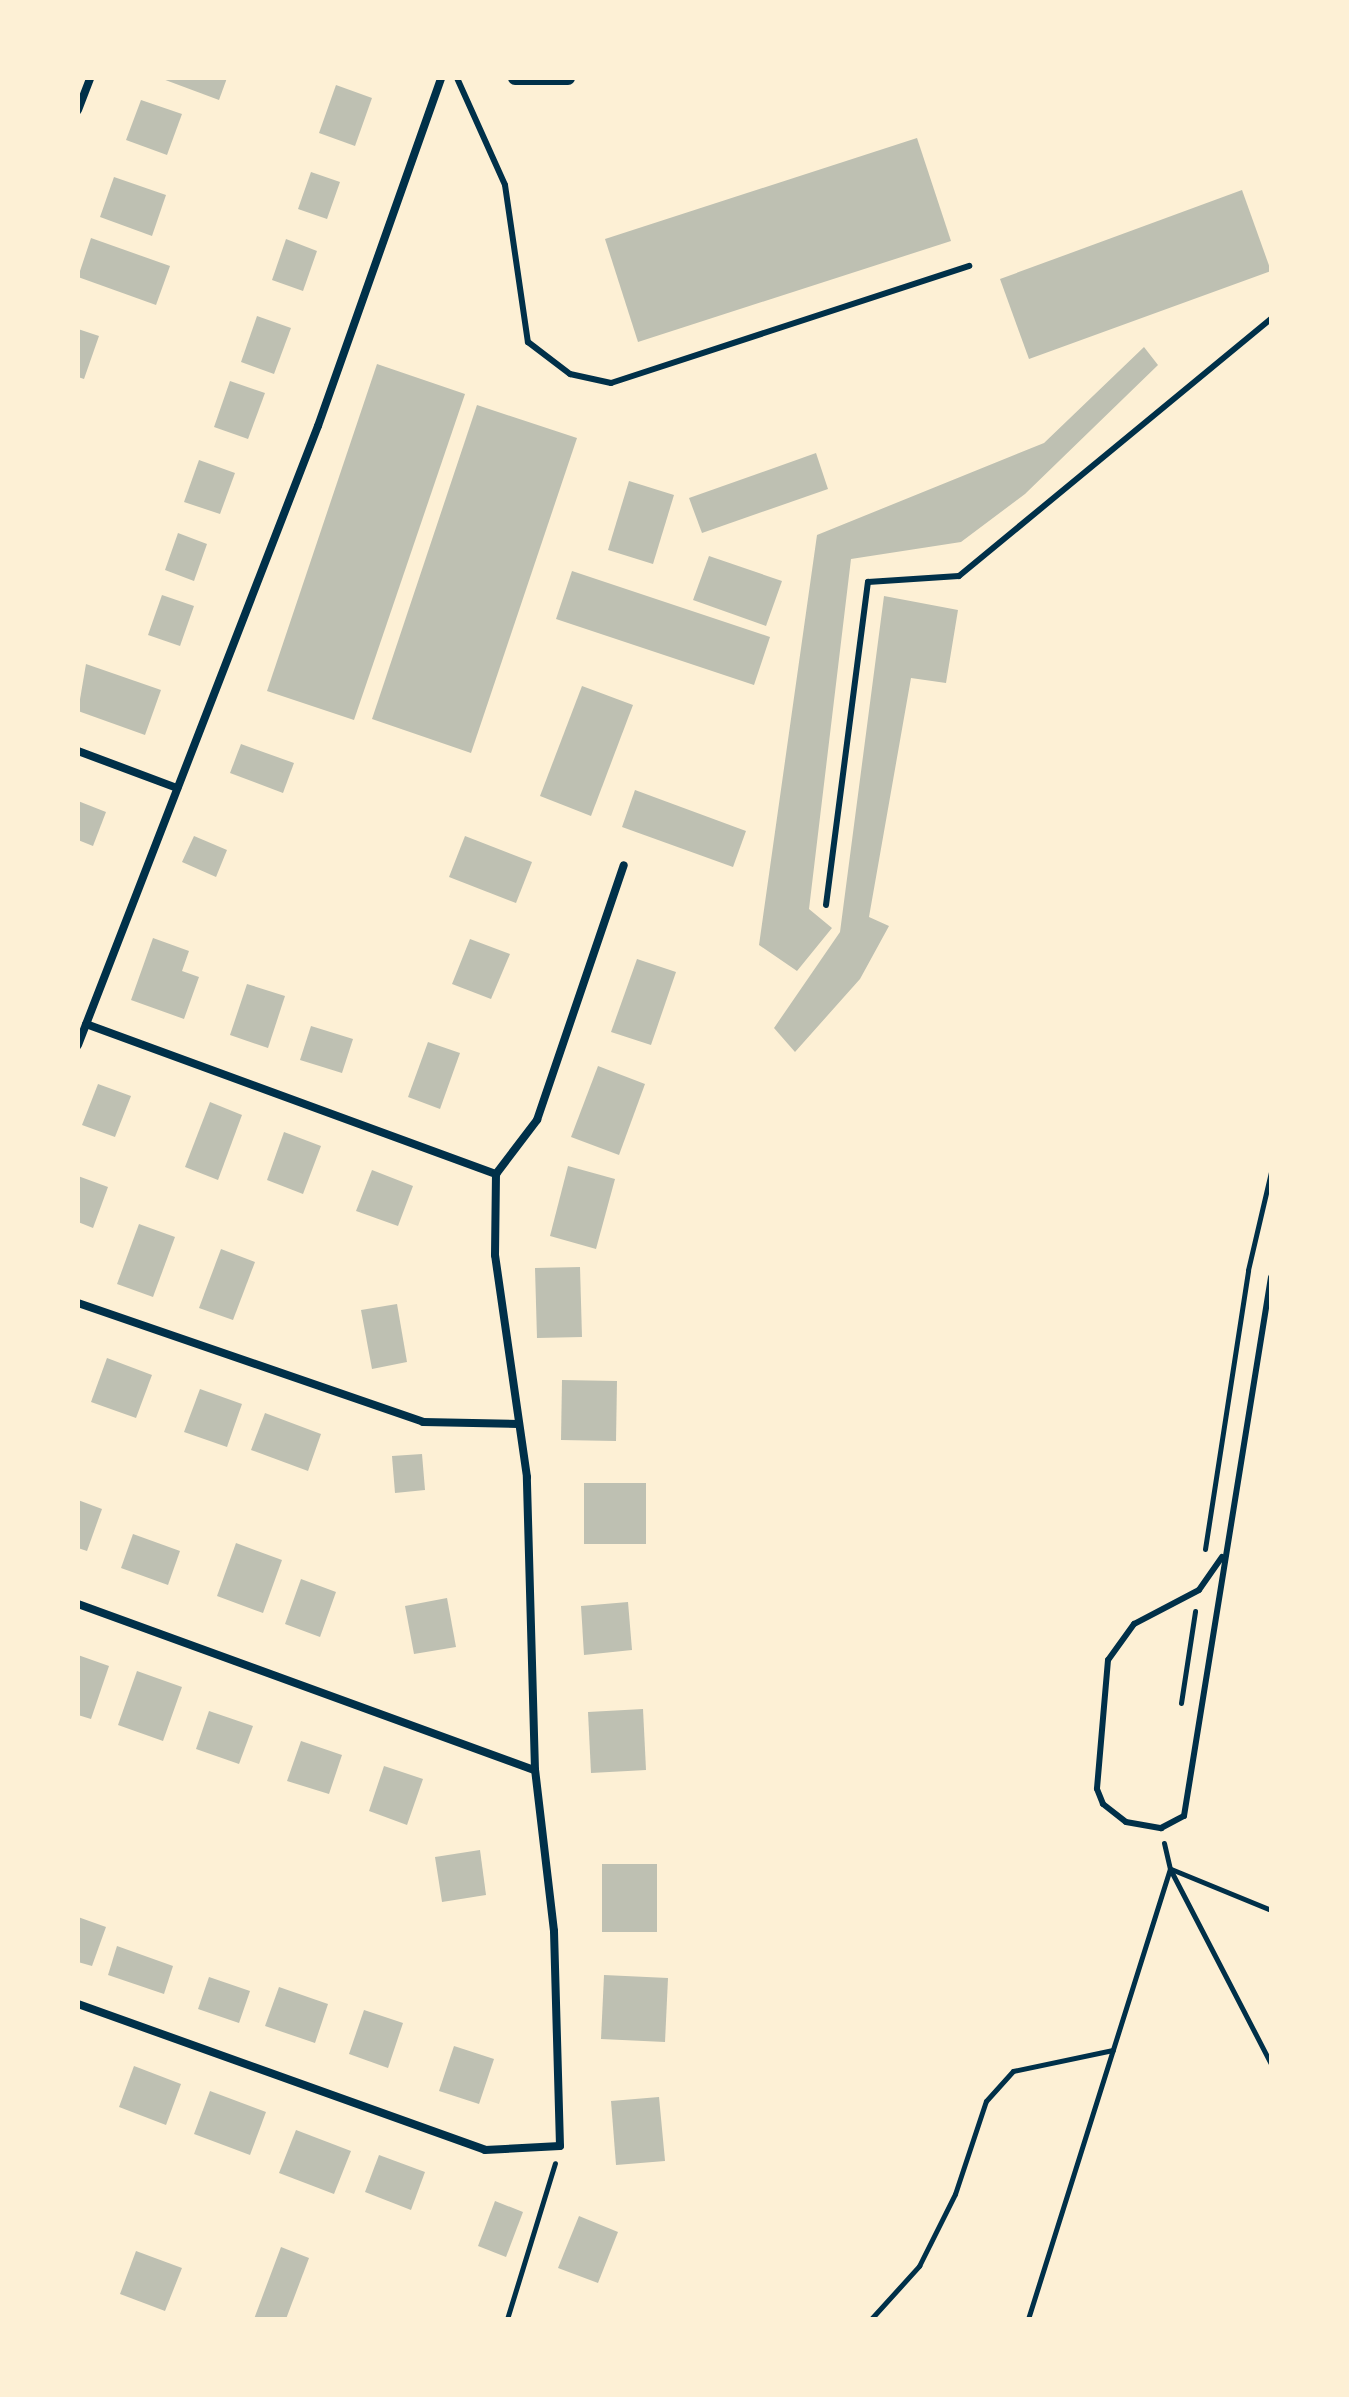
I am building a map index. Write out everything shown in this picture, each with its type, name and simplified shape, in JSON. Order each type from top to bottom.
[{"type":"street","points":[[78,110],[90,78]]},
{"type":"street","points":[[78,1045],[318,426],[441,78]]},
{"type":"street","points":[[515,78],[568,78]]},
{"type":"street","points":[[78,751],[177,788]]},
{"type":"street","points":[[78,2004],[485,2150],[560,2146],[554,1931],[535,1770],[527,1477],[495,1255],[496,1174],[537,1120],[624,865]]},
{"type":"street","points":[[86,1024],[496,1174]]},
{"type":"street","points":[[78,1303],[423,1422],[518,1424]]},
{"type":"street","points":[[78,1604],[535,1770]]},
{"type":"lane","points":[[457,78],[505,185],[528,342],[570,374],[611,383],[969,266]]},
{"type":"lane","points":[[826,905],[868,582],[959,576],[1271,319]]},
{"type":"lane","points":[[1222,1557],[1199,1590],[1134,1624],[1108,1660],[1097,1789],[1103,1804],[1126,1822],[1161,1828],[1184,1816],[1222,1557],[1271,1277]]},
{"type":"path","points":[[1170,1869],[1271,1910]]},
{"type":"path","points":[[1028,2319],[1170,1869]]},
{"type":"path","points":[[1170,1869],[1271,2064]]},
{"type":"path","points":[[871,2319],[919,2266],[955,2194],[986,2101],[1013,2071],[1113,2050]]},
{"type":"path","points":[[507,2319],[560,2146]]},
{"type":"building","points":[[160,78],[227,78],[219,100]]},
{"type":"building","points":[[336,85],[372,98],[355,146],[319,133]]},
{"type":"building","points":[[141,100],[182,114],[167,155],[126,140]]},
{"type":"building","points":[[917,138],[951,241],[638,342],[605,239]]},
{"type":"building","points":[[311,172],[340,182],[327,219],[298,209]]},
{"type":"building","points":[[114,177],[166,195],[152,236],[100,217]]},
{"type":"building","points":[[1242,190],[1271,271],[1029,359],[1000,279]]},
{"type":"building","points":[[91,238],[170,266],[156,305],[78,277]]},
{"type":"building","points":[[286,239],[317,251],[303,291],[272,280]]},
{"type":"building","points":[[257,316],[291,328],[274,374],[241,362]]},
{"type":"building","points":[[78,329],[99,336],[84,379],[78,377]]},
{"type":"building","points":[[1144,347],[1158,365],[1025,494],[961,542],[851,559],[809,909],[832,928],[797,971],[759,945],[817,535],[1044,443]]},
{"type":"building","points":[[377,364],[465,394],[354,720],[267,691]]},
{"type":"building","points":[[230,381],[265,393],[248,439],[214,427]]},
{"type":"building","points":[[477,405],[577,438],[471,753],[372,719]]},
{"type":"building","points":[[816,453],[828,489],[702,533],[689,498]]},
{"type":"building","points":[[199,460],[235,473],[220,514],[184,502]]},
{"type":"building","points":[[629,481],[674,495],[653,564],[608,550]]},
{"type":"building","points":[[178,533],[207,544],[194,581],[165,570]]},
{"type":"building","points":[[709,556],[782,581],[766,626],[693,600]]},
{"type":"building","points":[[572,571],[770,637],[754,685],[556,619]]},
{"type":"building","points":[[162,595],[194,606],[180,646],[148,635]]},
{"type":"building","points":[[884,596],[958,610],[946,683],[911,678],[869,917],[889,926],[860,979],[795,1052],[774,1028],[840,932]]},
{"type":"building","points":[[86,664],[161,690],[145,735],[78,711]]},
{"type":"building","points":[[582,686],[633,705],[591,816],[540,796]]},
{"type":"building","points":[[241,744],[294,763],[283,793],[230,773]]},
{"type":"building","points":[[635,790],[746,831],[733,867],[622,827]]},
{"type":"building","points":[[78,801],[106,812],[93,846],[78,840]]},
{"type":"building","points":[[194,836],[227,850],[216,877],[182,862]]},
{"type":"building","points":[[465,836],[532,862],[516,903],[449,877]]},
{"type":"building","points":[[153,938],[189,951],[182,971],[199,977],[184,1019],[131,1000]]},
{"type":"building","points":[[470,939],[510,954],[491,999],[452,984]]},
{"type":"building","points":[[637,959],[676,972],[651,1045],[611,1032]]},
{"type":"building","points":[[247,984],[285,996],[268,1048],[230,1035]]},
{"type":"building","points":[[311,1026],[353,1039],[342,1073],[300,1060]]},
{"type":"building","points":[[428,1042],[460,1053],[440,1109],[408,1097]]},
{"type":"building","points":[[598,1066],[645,1084],[619,1155],[571,1137]]},
{"type":"building","points":[[98,1084],[131,1096],[115,1137],[82,1125]]},
{"type":"building","points":[[210,1102],[242,1115],[218,1180],[185,1167]]},
{"type":"building","points":[[284,1132],[321,1146],[303,1194],[267,1180]]},
{"type":"building","points":[[568,1166],[615,1179],[596,1249],[550,1236]]},
{"type":"building","points":[[372,1170],[413,1186],[398,1226],[356,1211]]},
{"type":"building","points":[[78,1176],[108,1187],[93,1228],[78,1222]]},
{"type":"building","points":[[139,1224],[175,1237],[153,1297],[117,1284]]},
{"type":"building","points":[[221,1249],[255,1262],[233,1320],[199,1308]]},
{"type":"building","points":[[580,1267],[582,1337],[537,1338],[535,1268]]},
{"type":"building","points":[[397,1304],[407,1362],[372,1369],[361,1310]]},
{"type":"building","points":[[107,1358],[152,1375],[136,1418],[91,1402]]},
{"type":"building","points":[[562,1380],[617,1381],[616,1441],[561,1440]]},
{"type":"building","points":[[200,1389],[242,1404],[227,1447],[184,1432]]},
{"type":"building","points":[[265,1413],[321,1434],[308,1471],[251,1450]]},
{"type":"building","points":[[422,1454],[425,1490],[395,1493],[392,1456]]},
{"type":"building","points":[[584,1483],[646,1483],[646,1544],[584,1544]]},
{"type":"building","points":[[78,1500],[102,1509],[87,1551],[78,1548]]},
{"type":"building","points":[[133,1534],[180,1551],[168,1585],[121,1568]]},
{"type":"building","points":[[236,1543],[282,1560],[263,1613],[217,1596]]},
{"type":"building","points":[[301,1579],[336,1592],[320,1637],[285,1624]]},
{"type":"building","points":[[447,1598],[456,1647],[414,1654],[405,1606]]},
{"type":"building","points":[[628,1602],[632,1650],[584,1655],[581,1606]]},
{"type":"building","points":[[78,1655],[109,1666],[91,1719],[78,1715]]},
{"type":"building","points":[[137,1671],[182,1687],[163,1741],[118,1725]]},
{"type":"building","points":[[643,1709],[646,1770],[591,1773],[588,1712]]},
{"type":"building","points":[[209,1711],[253,1726],[239,1764],[196,1749]]},
{"type":"building","points":[[301,1741],[342,1755],[329,1794],[287,1781]]},
{"type":"building","points":[[384,1766],[423,1779],[407,1825],[369,1811]]},
{"type":"building","points":[[480,1850],[486,1895],[442,1902],[435,1857]]},
{"type":"building","points":[[602,1864],[657,1864],[657,1932],[602,1932]]},
{"type":"building","points":[[78,1917],[106,1927],[92,1966],[78,1962]]},
{"type":"building","points":[[117,1946],[173,1966],[164,1994],[108,1975]]},
{"type":"building","points":[[604,1975],[668,1978],[665,2042],[601,2039]]},
{"type":"building","points":[[209,1977],[250,1991],[239,2023],[198,2009]]},
{"type":"building","points":[[279,1987],[328,2004],[315,2043],[265,2026]]},
{"type":"building","points":[[364,2010],[403,2023],[388,2068],[349,2054]]},
{"type":"building","points":[[454,2046],[494,2059],[479,2104],[439,2091]]},
{"type":"building","points":[[134,2066],[181,2084],[166,2125],[119,2107]]},
{"type":"building","points":[[210,2091],[266,2112],[250,2155],[194,2134]]},
{"type":"building","points":[[659,2097],[665,2161],[616,2165],[611,2101]]},
{"type":"building","points":[[296,2130],[351,2151],[334,2194],[279,2173]]},
{"type":"building","points":[[379,2155],[425,2172],[411,2210],[365,2192]]},
{"type":"building","points":[[495,2201],[523,2212],[506,2257],[478,2246]]},
{"type":"building","points":[[579,2216],[618,2232],[598,2283],[558,2268]]},
{"type":"building","points":[[281,2247],[309,2258],[286,2319],[254,2319]]},
{"type":"building","points":[[136,2251],[182,2268],[165,2311],[120,2294]]}]
